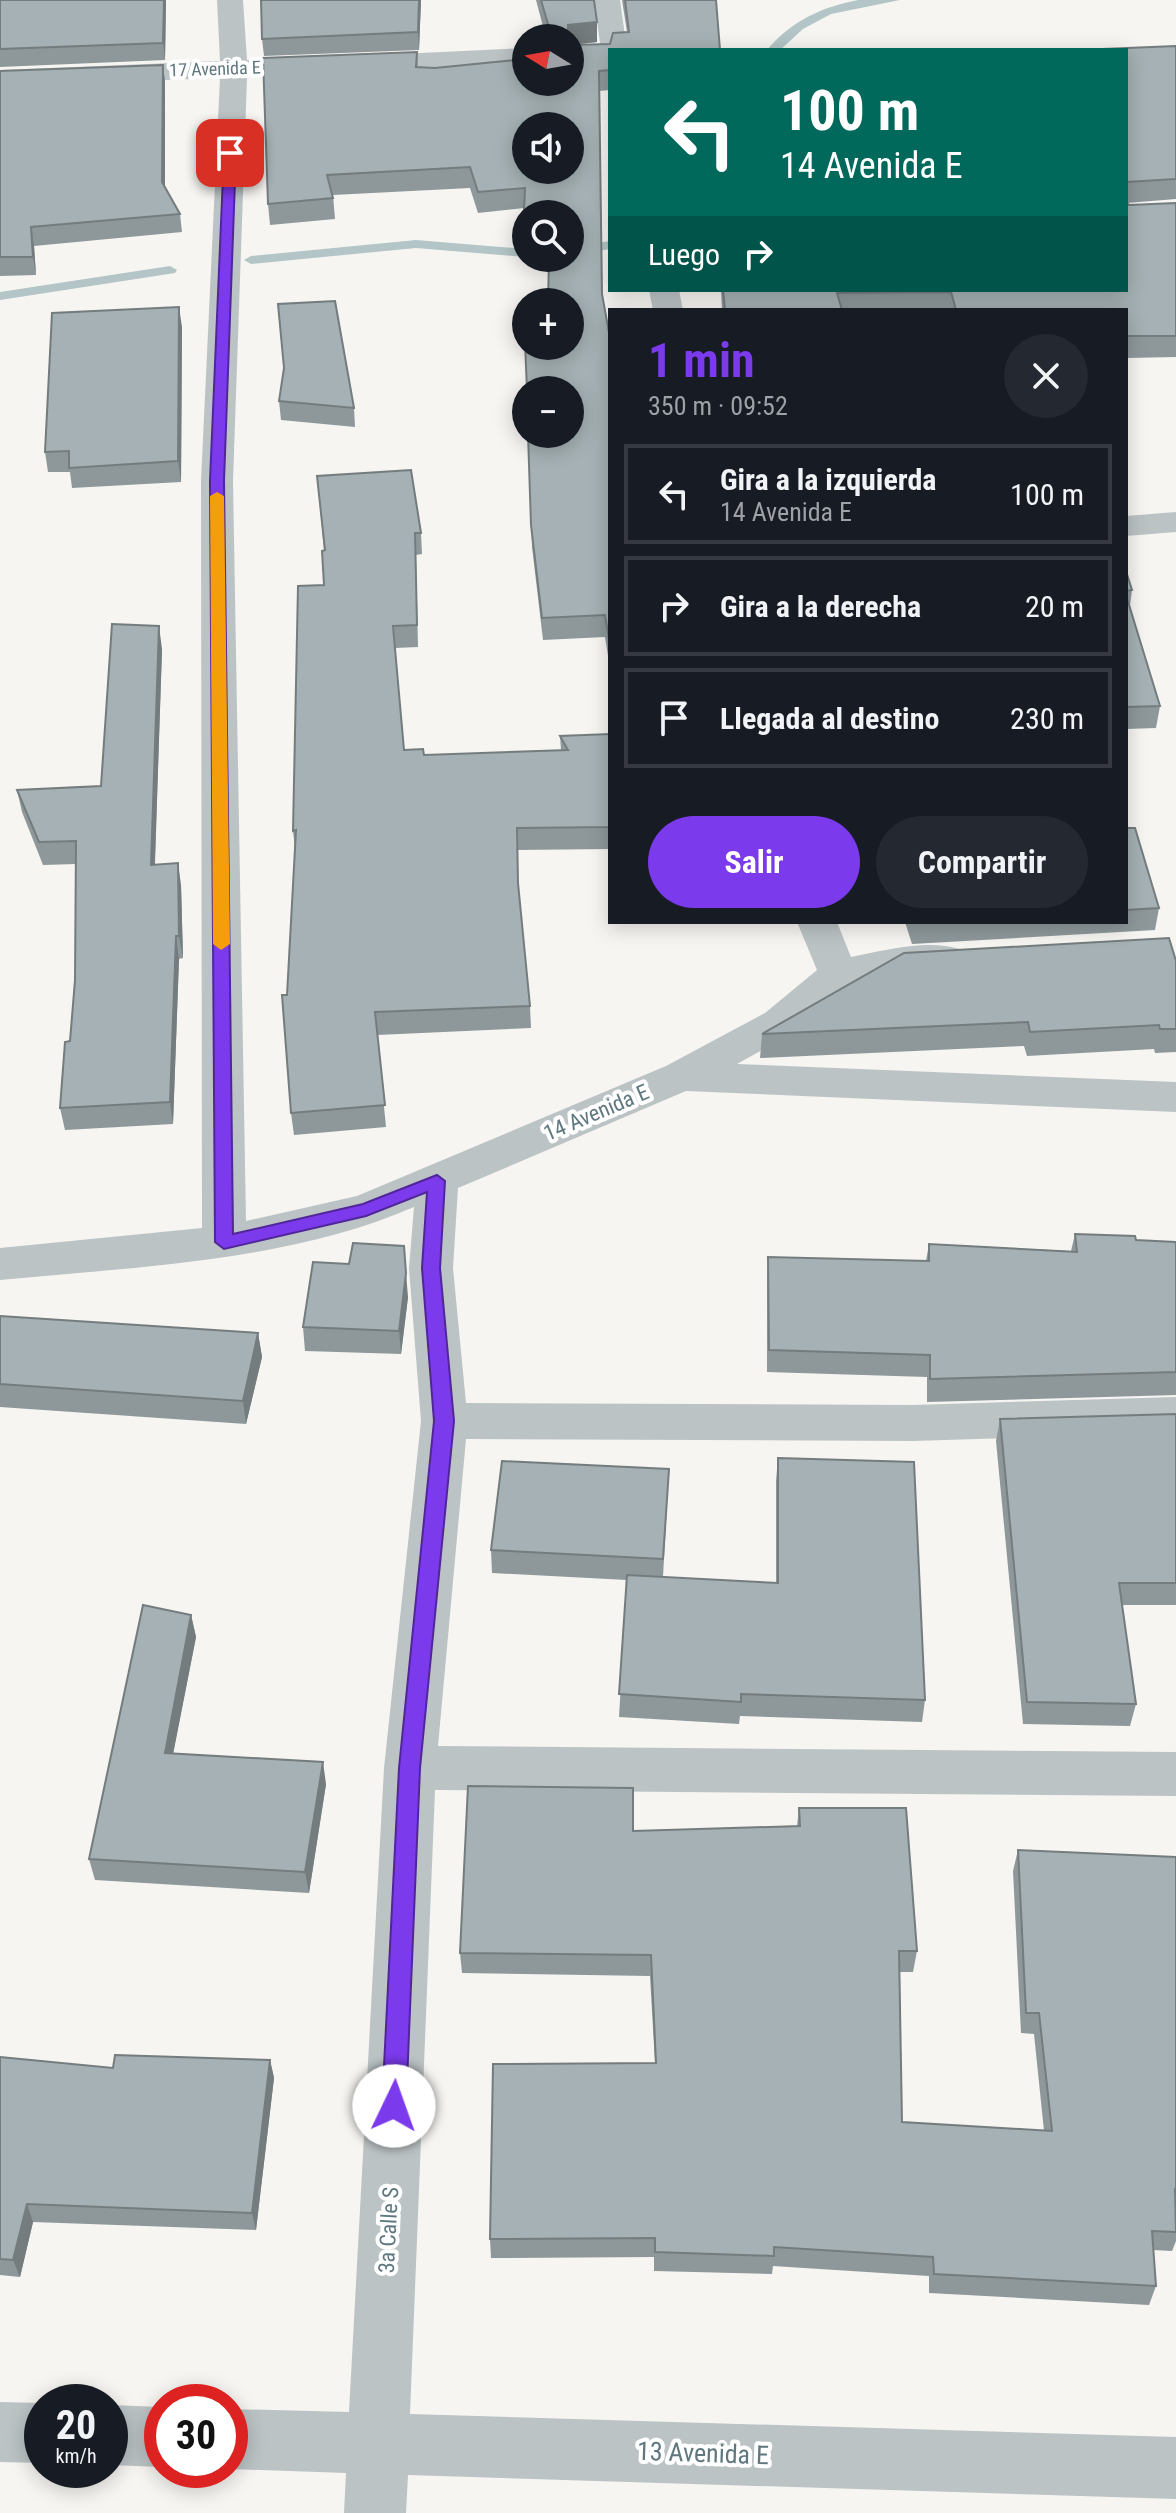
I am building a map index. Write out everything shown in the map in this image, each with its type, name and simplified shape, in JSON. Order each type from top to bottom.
[{"type":"street","points":[[224,1242],[217,481],[234,69],[230,0]]},
{"type":"street","points":[[602,52],[607,0]]},
{"type":"street","points":[[326,65],[512,57]]},
{"type":"street","name":"17 Avenida E","points":[[0,78],[280,67]]},
{"type":"street","points":[[1128,526],[1176,522]]},
{"type":"street","points":[[818,924],[838,973]]},
{"type":"street","name":"14 Avenida E","points":[[0,1264],[224,1242],[366,1210],[681,1076],[779,1023],[838,973],[900,961],[977,956]]},
{"type":"street","points":[[681,1076],[1176,1097]]},
{"type":"street","name":"3a Calle S","points":[[375,2513],[410,1768],[444,1421],[431,1268],[437,1181]]},
{"type":"street","points":[[444,1421],[913,1423],[1176,1415]]},
{"type":"street","points":[[410,1768],[1176,1774]]},
{"type":"street","points":[[0,2432],[24,2433]]},
{"type":"street","name":"13 Avenida E","points":[[248,2439],[1176,2468]]},
{"type":"building","points":[[0,0],[164,0],[163,43],[0,49]]},
{"type":"building","points":[[261,0],[419,0],[418,32],[262,39]]},
{"type":"building","points":[[541,0],[594,0],[597,22],[548,24]]},
{"type":"building","points":[[625,0],[716,0],[720,48],[608,48],[608,70],[599,71],[602,294],[608,327],[608,633],[605,615],[542,618],[531,525],[528,448],[584,448],[584,376],[526,376],[526,360],[584,360],[584,288],[548,288],[549,272],[584,272],[584,200],[524,200],[525,188],[478,192],[470,167],[327,175],[333,198],[268,204],[263,58],[417,52],[416,67],[435,68],[512,60],[512,96],[584,96],[584,45],[610,44],[613,33],[629,32]]},
{"type":"building","points":[[1176,46],[1176,179],[1128,182],[1127,48]]},
{"type":"building","points":[[163,65],[162,182],[180,214],[31,227],[33,257],[0,257],[0,71]]},
{"type":"building","points":[[1176,203],[1176,336],[1128,336],[1128,308],[955,308],[951,292],[1128,292],[1128,204]]},
{"type":"building","points":[[723,292],[951,292],[837,293],[841,308],[725,308]]},
{"type":"building","points":[[335,301],[354,408],[279,401],[284,368],[278,304]]},
{"type":"building","points":[[179,307],[178,461],[69,468],[69,451],[45,452],[52,313]]},
{"type":"building","points":[[411,470],[421,533],[415,533],[417,625],[393,626],[404,750],[423,749],[424,755],[568,750],[560,736],[608,734],[608,827],[517,828],[518,883],[530,1006],[375,1012],[385,1105],[291,1113],[282,995],[287,995],[296,830],[293,831],[298,586],[324,585],[322,551],[325,550],[317,476]]},
{"type":"building","points":[[1128,602],[1160,706],[1128,707]]},
{"type":"building","points":[[112,624],[159,626],[151,865],[178,863],[179,936],[176,936],[170,1102],[60,1108],[65,1042],[70,1041],[75,980],[76,841],[39,842],[17,790],[101,786]]},
{"type":"building","points":[[1128,828],[1135,828],[1159,908],[1128,910]]},
{"type":"building","points":[[1169,938],[1176,961],[1176,1029],[1160,1029],[1159,1025],[1030,1032],[1028,1022],[762,1034],[904,953]]},
{"type":"building","points":[[1075,1234],[1135,1236],[1136,1240],[1176,1242],[1176,1372],[930,1379],[930,1355],[769,1350],[768,1257],[929,1261],[929,1244],[1077,1252]]},
{"type":"building","points":[[353,1243],[404,1246],[406,1273],[399,1331],[303,1327],[313,1262],[349,1264]]},
{"type":"building","points":[[0,1316],[258,1333],[243,1401],[0,1384]]},
{"type":"building","points":[[1176,1414],[1176,1583],[1119,1583],[1136,1704],[1027,1702],[1000,1419]]},
{"type":"building","points":[[778,1458],[914,1462],[925,1700],[741,1694],[741,1702],[619,1694],[627,1575],[778,1583]]},
{"type":"building","points":[[502,1461],[669,1469],[663,1559],[491,1550]]},
{"type":"building","points":[[143,1605],[191,1615],[165,1753],[323,1762],[305,1872],[89,1859]]},
{"type":"building","points":[[468,1786],[633,1788],[633,1831],[800,1826],[799,1808],[906,1808],[917,1951],[899,1951],[902,2122],[1052,2131],[1039,2013],[1026,2013],[1018,1850],[1176,1857],[1176,2232],[1152,2231],[1156,2286],[934,2274],[933,2257],[774,2247],[774,2256],[655,2252],[655,2238],[490,2239],[493,2064],[656,2063],[651,1955],[460,1953]]},
{"type":"building","points":[[115,2055],[270,2060],[252,2213],[27,2204],[13,2260],[0,2259],[0,2057],[113,2068]]},
{"type":"waterway","points":[[775,48],[799,26],[827,12],[858,4],[894,0]]},
{"type":"waterway","points":[[251,260],[416,244],[512,252]]},
{"type":"waterway","points":[[584,249],[608,245]]},
{"type":"waterway","points":[[0,296],[170,270]]},
{"type":"slow traffic","points":[[217,496],[221,944]]},
{"type":"route","points":[[230,153],[217,481],[224,1242],[366,1210],[437,1181],[431,1268],[444,1421],[410,1768],[394,2106]]}]
